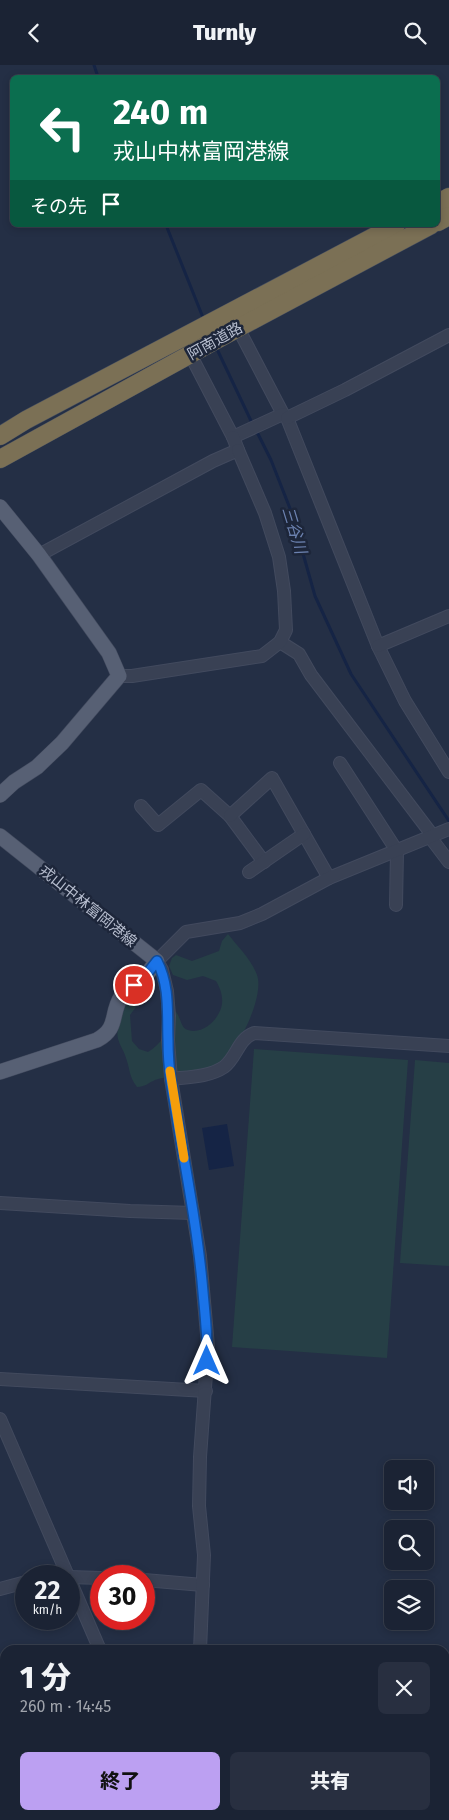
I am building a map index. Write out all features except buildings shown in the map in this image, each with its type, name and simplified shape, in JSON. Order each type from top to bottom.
[{"type":"highway","name":"阿南道路","points":[[0,459],[229,326],[393,227]]},
{"type":"highway","name":"阿南道路","points":[[229,326],[427,227]]},
{"type":"highway","name":"阿南道路","points":[[0,436],[26,421],[191,347]]},
{"type":"main road","points":[[0,507],[39,555],[110,653],[120,675],[62,743],[37,767],[0,795]]},
{"type":"main road","name":"戎山中林富岡港線","points":[[0,836],[157,961]]},
{"type":"main road","points":[[0,1072],[107,1035],[122,995],[146,975],[157,961]]},
{"type":"street","points":[[229,326],[281,417],[378,646],[405,701],[449,772]]},
{"type":"street","points":[[237,435],[345,390],[449,335]]},
{"type":"street","points":[[120,675],[132,676],[262,656],[280,642],[286,630],[284,591],[279,557],[265,513],[238,450],[237,435],[191,347]]},
{"type":"street","points":[[39,555],[213,461],[238,450]]},
{"type":"street","points":[[378,646],[449,615]]},
{"type":"street","points":[[280,642],[299,654],[315,680],[439,834],[449,862]]},
{"type":"street","points":[[340,763],[397,851],[396,905]]},
{"type":"street","points":[[230,816],[272,778],[329,878]]},
{"type":"street","points":[[141,806],[158,825],[201,790],[230,816],[264,862]]},
{"type":"street","points":[[200,1645],[204,1555],[199,1506],[200,1457],[208,1346],[200,1256],[171,1079],[167,991],[162,970],[157,961],[186,932],[240,923],[262,914],[329,878],[439,834]]},
{"type":"street","points":[[250,872],[304,835]]},
{"type":"street","points":[[171,1079],[210,1074],[225,1066],[245,1036],[254,1033],[449,1046]]},
{"type":"street","points":[[0,1203],[139,1212],[193,1213]]},
{"type":"street","points":[[0,1379],[206,1391]]},
{"type":"street","points":[[0,1419],[63,1565]]},
{"type":"street","points":[[155,1581],[203,1585]]},
{"type":"street","points":[[0,1589],[15,1585]]},
{"type":"street","points":[[80,1604],[98,1645]]},
{"type":"green space","points":[[228,934],[244,953],[257,975],[257,996],[248,1024],[241,1037],[225,1059],[214,1067],[155,1080],[144,1086],[137,1087],[131,1076],[117,1034],[123,1010],[129,999],[132,994],[138,995],[139,1003],[130,1015],[132,1041],[139,1049],[148,1052],[158,1044],[169,1028],[175,1011],[185,1029],[194,1031],[205,1028],[215,1020],[221,1009],[221,992],[216,981],[203,976],[187,980],[173,975],[169,966],[172,958],[176,955],[192,961],[219,951],[222,941]]},
{"type":"green space","points":[[254,1049],[408,1060],[387,1358],[232,1347]]},
{"type":"green space","points":[[415,1060],[449,1063],[449,1266],[400,1263]]},
{"type":"water","points":[[227,1124],[234,1166],[209,1170],[202,1128]]},
{"type":"waterway","name":"三谷川","points":[[94,65],[97,75]]},
{"type":"waterway","name":"三谷川","points":[[167,227],[204,320]]},
{"type":"waterway","name":"三谷川","points":[[216,347],[253,425]]},
{"type":"waterway","name":"三谷川","points":[[256,430],[271,460],[291,511],[315,596],[351,674],[449,821]]},
{"type":"slow traffic","points":[[170,1071],[184,1158]]},
{"type":"route","points":[[134,985],[146,975],[157,961],[162,970],[167,991],[171,1079],[200,1256],[208,1346],[207,1361]]}]
